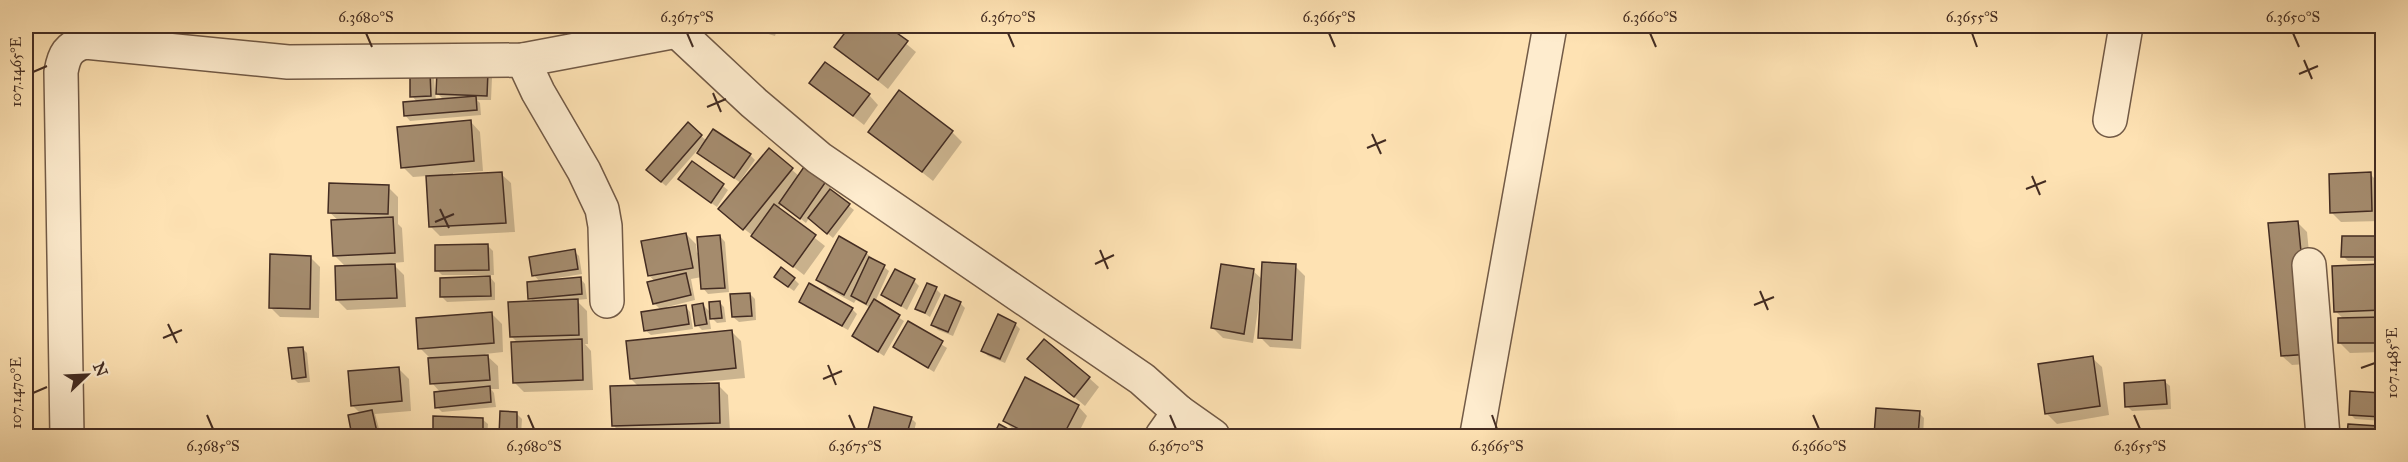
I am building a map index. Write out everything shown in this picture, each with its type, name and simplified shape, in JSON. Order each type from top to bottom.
[{"type":"street","points":[[1477,434],[1550,26]]},
{"type":"street","points":[[2110,120],[2126,26]]},
{"type":"street","points":[[67,436],[61,72],[64,55],[74,45],[85,42],[288,62],[523,60],[676,28],[754,104],[819,158],[1142,380],[1170,424],[1213,436]]},
{"type":"street","points":[[523,60],[538,92],[585,171],[602,209],[605,226],[608,301]]},
{"type":"street","points":[[2309,265],[2323,436]]},
{"type":"building","points":[[850,26],[887,26],[908,41],[878,80],[834,47]]},
{"type":"building","points":[[825,62],[870,94],[853,116],[809,83]]},
{"type":"building","points":[[437,70],[488,71],[487,96],[436,94]]},
{"type":"building","points":[[410,72],[430,72],[431,96],[410,97]]},
{"type":"building","points":[[899,90],[953,131],[922,172],[868,132]]},
{"type":"building","points":[[476,96],[477,110],[404,116],[403,102]]},
{"type":"building","points":[[471,120],[474,161],[401,168],[397,127]]},
{"type":"building","points":[[688,122],[702,135],[661,182],[646,170]]},
{"type":"building","points":[[713,129],[751,154],[734,178],[697,153]]},
{"type":"building","points":[[769,148],[793,168],[743,230],[718,209]]},
{"type":"building","points":[[692,161],[724,184],[711,203],[678,179]]},
{"type":"building","points":[[806,164],[827,180],[800,219],[779,203]]},
{"type":"building","points":[[502,172],[506,223],[429,227],[426,176]]},
{"type":"building","points":[[2371,172],[2372,211],[2330,213],[2329,174]]},
{"type":"building","points":[[329,183],[389,185],[388,214],[328,213]]},
{"type":"building","points":[[830,189],[850,204],[827,234],[808,218]]},
{"type":"building","points":[[774,204],[816,235],[793,267],[751,236]]},
{"type":"building","points":[[393,217],[395,253],[333,256],[331,220]]},
{"type":"building","points":[[2298,221],[2311,354],[2281,356],[2268,223]]},
{"type":"building","points":[[686,233],[693,268],[648,276],[641,241]]},
{"type":"building","points":[[720,235],[725,288],[701,289],[697,237]]},
{"type":"building","points":[[839,236],[867,252],[844,295],[816,280]]},
{"type":"building","points":[[2342,236],[2380,236],[2381,257],[2341,257]]},
{"type":"building","points":[[488,244],[489,270],[435,271],[435,245]]},
{"type":"building","points":[[575,249],[578,269],[532,276],[529,257]]},
{"type":"building","points":[[270,254],[311,256],[310,309],[269,308]]},
{"type":"building","points":[[869,257],[885,265],[866,304],[851,296]]},
{"type":"building","points":[[1262,262],[1296,264],[1292,340],[1258,338]]},
{"type":"building","points":[[395,264],[397,298],[336,300],[335,266]]},
{"type":"building","points":[[1221,264],[1254,269],[1244,334],[1211,328]]},
{"type":"building","points":[[2382,264],[2382,310],[2334,312],[2332,266]]},
{"type":"building","points":[[781,267],[795,278],[788,287],[774,277]]},
{"type":"building","points":[[895,269],[915,279],[901,306],[881,295]]},
{"type":"building","points":[[686,273],[691,295],[653,304],[647,282]]},
{"type":"building","points":[[490,276],[491,296],[440,297],[440,278]]},
{"type":"building","points":[[581,277],[582,294],[528,299],[527,282]]},
{"type":"building","points":[[809,283],[853,308],[842,326],[799,302]]},
{"type":"building","points":[[927,283],[937,287],[925,313],[915,309]]},
{"type":"building","points":[[750,293],[752,316],[732,317],[730,294]]},
{"type":"building","points":[[945,295],[961,302],[948,332],[931,325]]},
{"type":"building","points":[[578,299],[579,335],[510,337],[508,302]]},
{"type":"building","points":[[874,299],[900,315],[878,352],[852,336]]},
{"type":"building","points":[[720,301],[722,318],[710,319],[709,302]]},
{"type":"building","points":[[703,303],[707,324],[695,326],[692,305]]},
{"type":"building","points":[[686,305],[689,324],[644,331],[641,312]]},
{"type":"building","points":[[492,312],[494,343],[418,349],[416,318]]},
{"type":"building","points":[[998,314],[1016,323],[1000,359],[981,351]]},
{"type":"building","points":[[2382,317],[2382,343],[2338,343],[2338,318]]},
{"type":"building","points":[[908,321],[943,341],[928,368],[893,347]]},
{"type":"building","points":[[732,330],[736,368],[630,379],[626,341]]},
{"type":"building","points":[[582,339],[583,380],[513,383],[511,342]]},
{"type":"building","points":[[1044,339],[1090,377],[1074,397],[1027,359]]},
{"type":"building","points":[[303,347],[306,377],[292,379],[288,348]]},
{"type":"building","points":[[488,355],[490,380],[430,384],[428,358]]},
{"type":"building","points":[[2093,356],[2100,406],[2045,414],[2038,364]]},
{"type":"building","points":[[399,367],[402,401],[351,406],[348,371]]},
{"type":"building","points":[[1025,377],[1079,405],[1063,436],[1033,436],[1003,421]]},
{"type":"building","points":[[2165,380],[2167,404],[2125,407],[2124,383]]},
{"type":"building","points":[[719,383],[720,423],[612,426],[610,386]]},
{"type":"building","points":[[490,386],[491,402],[435,408],[434,392]]},
{"type":"building","points":[[2350,391],[2382,393],[2381,417],[2349,415]]},
{"type":"building","points":[[874,407],[912,417],[906,436],[866,436]]},
{"type":"building","points":[[1876,408],[1920,411],[1918,436],[1874,436]]},
{"type":"building","points":[[372,410],[377,432],[352,436],[348,415]]},
{"type":"building","points":[[500,411],[517,412],[517,436],[499,436]]},
{"type":"building","points":[[433,416],[483,418],[483,436],[433,436]]},
{"type":"building","points":[[999,424],[1021,436],[993,436]]},
{"type":"building","points":[[2348,424],[2378,426],[2377,436],[2347,436]]}]
